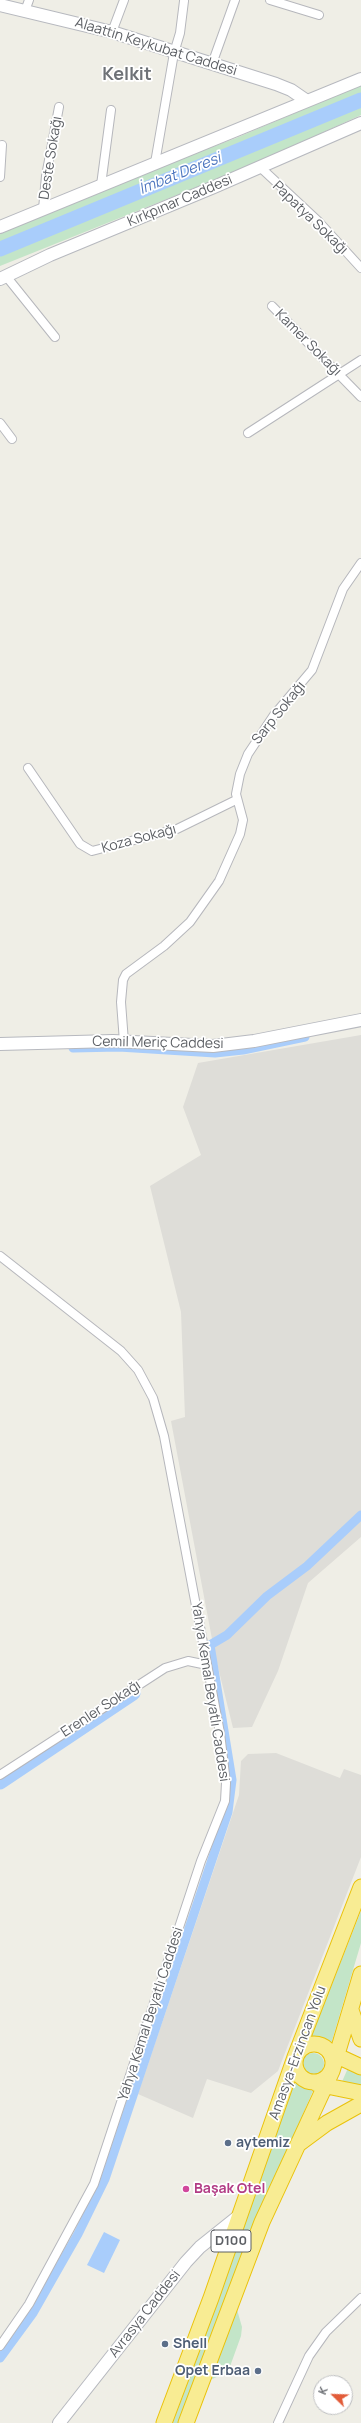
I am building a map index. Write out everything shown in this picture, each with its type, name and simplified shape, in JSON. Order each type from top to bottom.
[{"type":"highway","name":"Amasya-Erzincan Yolu","points":[[164,2423],[240,2215],[295,2057],[361,1887]]},
{"type":"highway","name":"D100","points":[[186,2423],[238,2282],[296,2146],[332,2071],[334,2055],[351,2009],[361,1974]]},
{"type":"highway","points":[[351,2009],[361,2039]]},
{"type":"highway","name":"D100","points":[[295,2057],[298,2052],[308,2044],[322,2045],[334,2055]]},
{"type":"highway","points":[[334,2055],[361,2067]]},
{"type":"highway","points":[[295,2057],[296,2070],[299,2076],[310,2082],[361,2093]]},
{"type":"highway","points":[[310,2082],[323,2080],[332,2071]]},
{"type":"highway","points":[[296,2146],[320,2127],[361,2104]]},
{"type":"street","points":[[112,32],[124,0]]},
{"type":"street","points":[[212,64],[235,0]]},
{"type":"street","points":[[270,0],[319,15]]},
{"type":"street","points":[[155,164],[174,52],[180,33],[184,1]]},
{"type":"street","name":"Alaattin Keykubat Caddesi","points":[[0,5],[27,5],[284,87],[307,101]]},
{"type":"street","points":[[0,225],[155,164],[361,79]]},
{"type":"street","name":"Deste Sokağı","points":[[43,209],[46,176],[60,107]]},
{"type":"street","points":[[101,185],[111,110]]},
{"type":"street","name":"Kırkpınar Caddesi","points":[[3,278],[50,255],[361,123]]},
{"type":"street","points":[[0,177],[2,145]]},
{"type":"street","name":"Papatya Sokağı","points":[[260,167],[319,222],[361,268]]},
{"type":"street","points":[[3,278],[55,337]]},
{"type":"street","name":"Kamer Sokağı","points":[[272,306],[361,397]]},
{"type":"street","points":[[248,433],[361,360]]},
{"type":"street","points":[[0,423],[12,439]]},
{"type":"street","name":"Sarp Sokağı","points":[[124,1042],[121,1002],[123,980],[135,967],[176,936],[210,897],[224,871],[240,834],[243,820],[236,800],[240,774],[248,754],[274,715],[312,670],[343,589],[361,563]]},
{"type":"street","name":"Koza Sokağı","points":[[28,768],[80,844],[92,851],[177,829],[236,800]]},
{"type":"street","name":"Cemil Meriç Caddesi","points":[[0,1044],[124,1042],[195,1047],[219,1046],[254,1041],[361,1020]]},
{"type":"street","name":"Yahya Kemal Beyatlı Caddesi","points":[[0,1256],[121,1351],[138,1370],[158,1410],[220,1734],[226,1783],[224,1802],[201,1861],[94,2184],[29,2304],[0,2346]]},
{"type":"street","name":"Erenler Sokağı","points":[[0,1775],[165,1668],[188,1661],[207,1665]]},
{"type":"street","name":"Avrasya Caddesi","points":[[59,2423],[186,2262],[200,2247],[240,2215]]},
{"type":"street","points":[[278,2423],[312,2351],[340,2317],[361,2298]]},
{"type":"shaded area","points":[[361,1035],[361,1537],[308,1583],[278,1671],[252,1727],[233,1728],[215,1655],[171,1421],[185,1417],[181,1312],[150,1186],[201,1155],[183,1107],[198,1063]]},
{"type":"shaded area","points":[[276,1753],[340,1778],[344,1769],[361,1775],[361,1857],[278,2071],[251,2093],[207,2079],[193,2118],[138,2094],[239,1795],[241,1761],[248,1754]]},
{"type":"green space","points":[[361,85],[361,115],[252,165],[0,266],[0,234],[117,183],[236,138]]},
{"type":"green space","points":[[361,1911],[361,1943],[331,2044],[311,2037]]},
{"type":"green space","points":[[313,2053],[321,2056],[324,2064],[321,2072],[313,2075],[305,2072],[302,2064],[305,2056]]},
{"type":"green space","points":[[348,2068],[361,2072],[361,2087],[341,2084]]},
{"type":"green space","points":[[292,2082],[313,2091],[245,2247],[178,2423],[173,2423],[238,2245]]},
{"type":"green space","points":[[236,2306],[242,2327],[241,2336],[228,2372],[210,2380]]},
{"type":"water","points":[[104,2232],[120,2240],[104,2273],[87,2265]]},
{"type":"waterway","name":"İmbat Deresi","points":[[0,249],[361,100]]},
{"type":"waterway","points":[[73,1048],[119,1047],[215,1053],[243,1050],[305,1037]]},
{"type":"waterway","points":[[0,2358],[33,2313],[78,2234],[105,2179],[228,1812],[232,1780],[210,1645],[227,1635],[267,1596],[307,1566],[361,1515]]},
{"type":"waterway","points":[[0,1782],[133,1693]]},
{"type":"place","name":"aytemiz","points":[[228,2143]]},
{"type":"place","name":"Başak Otel","points":[[186,2189]]},
{"type":"place","name":"Shell","points":[[165,2344]]},
{"type":"place","name":"Opet Erbaa","points":[[258,2371]]},
{"type":"district","name":"Kelkit","points":[[127,75]]}]
